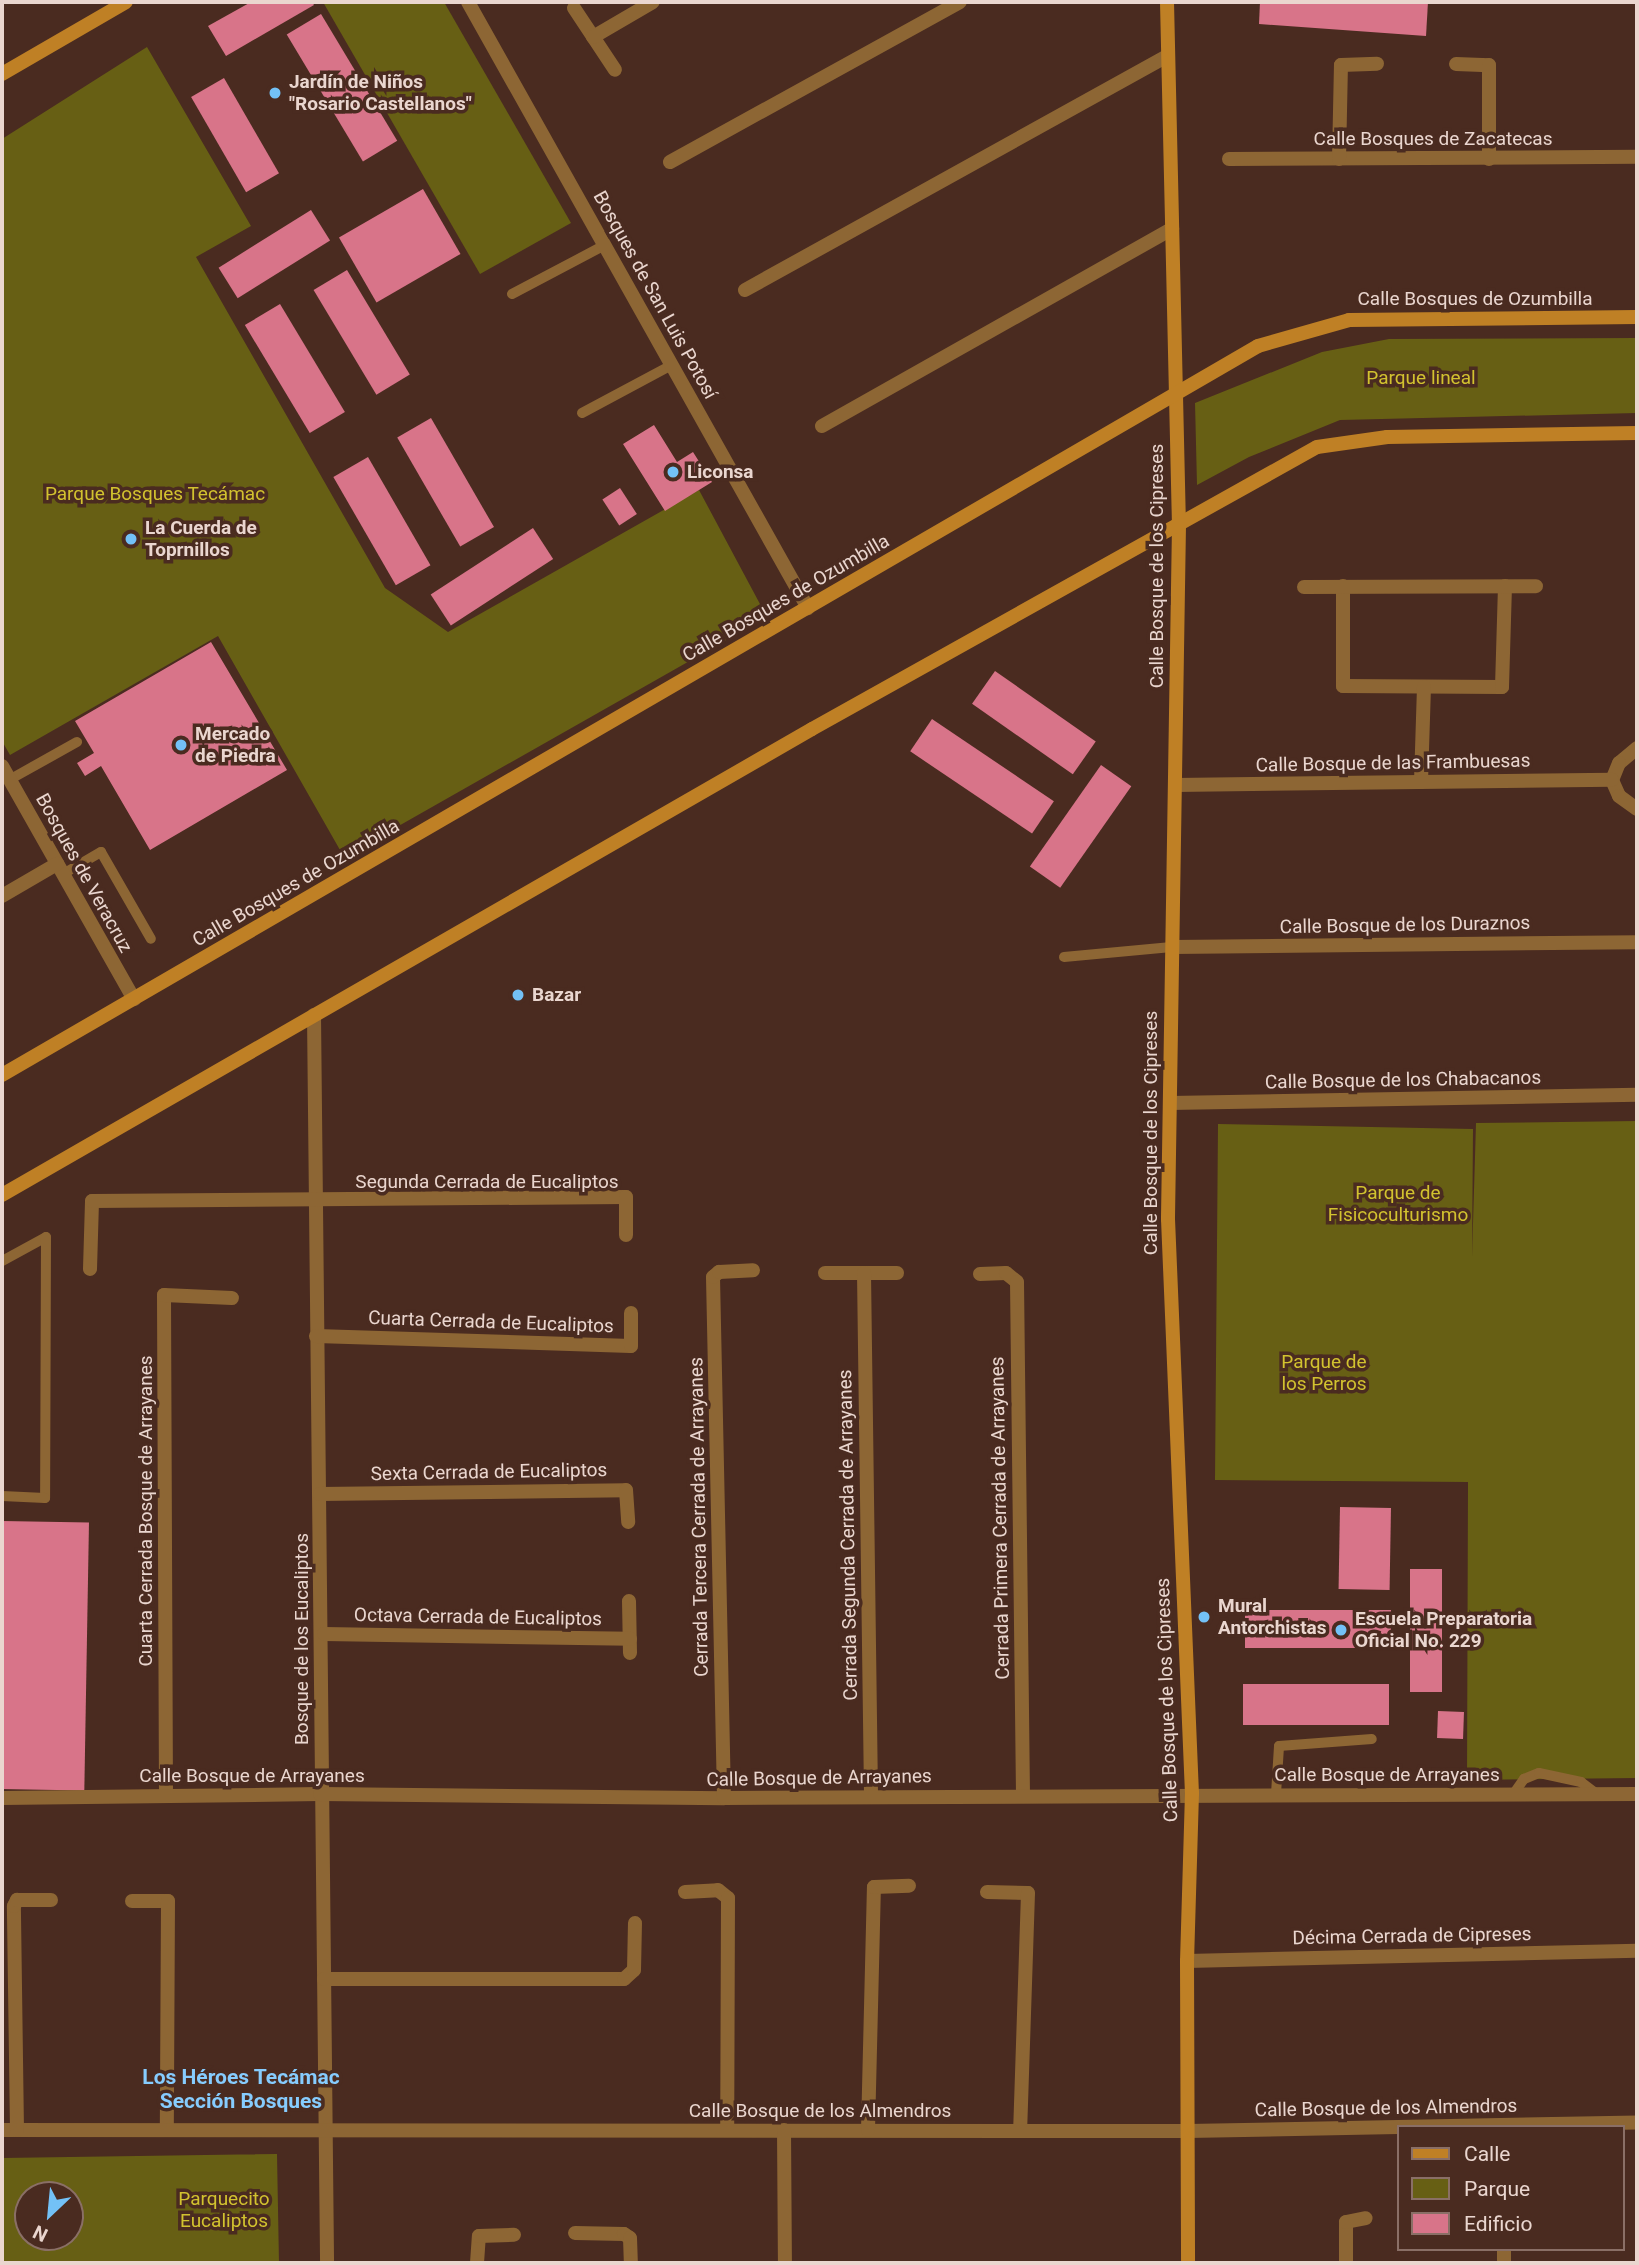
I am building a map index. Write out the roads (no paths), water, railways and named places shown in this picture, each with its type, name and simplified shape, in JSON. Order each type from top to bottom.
[{"type":"main road","points":[[2,74],[126,2]]},
{"type":"main road","name":"Calle Bosque de los Cipreses","points":[[1167,2],[1179,525],[1168,1219],[1192,1793],[1187,1961],[1188,2263]]},
{"type":"main road","name":"Calle Bosques de Ozumbilla","points":[[2,1075],[1258,346],[1349,320],[1637,317]]},
{"type":"main road","points":[[2,1195],[314,1015],[1317,447],[1387,437],[1637,433]]},
{"type":"street","name":"Bosques de San Luis Potosí","points":[[468,2],[808,608]]},
{"type":"street","points":[[593,37],[653,2]]},
{"type":"street","points":[[670,162],[960,2]]},
{"type":"street","points":[[575,8],[615,70]]},
{"type":"street","points":[[745,290],[1168,56]]},
{"type":"street","points":[[1339,159],[1341,65],[1377,64]]},
{"type":"street","points":[[1456,64],[1489,65],[1489,159]]},
{"type":"street","name":"Calle Bosques de Zacatecas","points":[[1229,159],[1637,156]]},
{"type":"street","points":[[822,426],[1172,229]]},
{"type":"street","points":[[1343,586],[1343,686],[1502,688],[1505,586]]},
{"type":"street","points":[[1304,587],[1536,586]]},
{"type":"street","points":[[1421,782],[1424,687]]},
{"type":"street","points":[[1637,748],[1619,763],[1612,780],[1619,796],[1637,809]]},
{"type":"street","name":"Bosques de Veracruz","points":[[5,773],[134,999]]},
{"type":"street","name":"Calle Bosque de las Frambuesas","points":[[1175,785],[1612,780]]},
{"type":"street","points":[[2,896],[60,869]]},
{"type":"street","name":"Calle Bosque de los Duraznos","points":[[1172,947],[1637,942]]},
{"type":"street","name":"Bosque de los Eucaliptos","points":[[314,1015],[316,1336],[324,1633],[320,1794],[327,2263]]},
{"type":"street","name":"Calle Bosque de los Chabacanos","points":[[1170,1103],[1637,1095]]},
{"type":"street","name":"Segunda Cerrada de Eucaliptos","points":[[315,1201],[626,1197],[626,1235]]},
{"type":"street","points":[[90,1269],[92,1201],[315,1201]]},
{"type":"street","name":"Cerrada Tercera Cerrada de Arrayanes","points":[[724,1798],[713,1278],[719,1272],[752,1270]]},
{"type":"street","points":[[825,1273],[897,1273]]},
{"type":"street","name":"Cerrada Segunda Cerrada de Arrayanes","points":[[864,1273],[871,1796]]},
{"type":"street","name":"Cerrada Primera Cerrada de Arrayanes","points":[[980,1273],[1006,1273],[1017,1282],[1023,1794]]},
{"type":"street","name":"Cuarta Cerrada Bosque de Arrayanes","points":[[166,1794],[164,1295],[232,1298]]},
{"type":"street","name":"Cuarta Cerrada de Eucaliptos","points":[[316,1336],[631,1346],[631,1312]]},
{"type":"street","name":"Sexta Cerrada de Eucaliptos","points":[[320,1494],[626,1490],[628,1522]]},
{"type":"street","name":"Octava Cerrada de Eucaliptos","points":[[324,1633],[630,1646],[629,1601]]},
{"type":"street","name":"Calle Bosque de Arrayanes","points":[[2,1798],[166,1794],[724,1798],[1192,1793],[1512,1796],[1637,1794]]},
{"type":"street","points":[[868,2130],[874,1886],[909,1886]]},
{"type":"street","points":[[685,1892],[718,1890],[728,1898],[727,2130]]},
{"type":"street","points":[[987,1892],[1028,1893],[1020,2130]]},
{"type":"street","points":[[17,2130],[14,1906],[17,1900],[51,1900]]},
{"type":"street","points":[[132,1901],[168,1901],[167,2130]]},
{"type":"street","points":[[324,1979],[624,1979],[634,1970],[635,1923]]},
{"type":"street","name":"Décima Cerrada de Cipreses","points":[[1187,1961],[1637,1951]]},
{"type":"street","name":"Calle Bosque de los Almendros","points":[[1487,2125],[1637,2122]]},
{"type":"street","name":"Calle Bosque de los Almendros","points":[[2,2130],[1188,2131],[1398,2127]]},
{"type":"street","points":[[784,2130],[785,2263]]},
{"type":"street","points":[[1346,2263],[1346,2222],[1366,2218]]},
{"type":"street","points":[[575,2233],[624,2234],[630,2238],[631,2263]]},
{"type":"street","points":[[477,2263],[479,2236],[514,2235]]},
{"type":"lane","points":[[512,294],[605,246]]},
{"type":"lane","points":[[582,413],[672,365]]},
{"type":"lane","points":[[5,773],[77,742]]},
{"type":"lane","points":[[60,869],[101,852],[151,939]]},
{"type":"lane","points":[[1064,957],[1172,947]]},
{"type":"lane","points":[[2,1261],[46,1237],[45,1497],[2,1496]]},
{"type":"lane","points":[[1276,1794],[1279,1745],[1373,1739]]},
{"type":"lane","points":[[1512,1796],[1524,1779],[1539,1773],[1581,1782],[1598,1795]]},
{"type":"place","name":"Jardín de Niños \"Rosario Castellanos\"","points":[[275,93]]},
{"type":"place","name":"Liconsa","points":[[673,472]]},
{"type":"place","name":"La Cuerda de Toprnillos","points":[[131,539]]},
{"type":"place","name":"Mercado de Piedra","points":[[181,745]]},
{"type":"place","name":"Bazar","points":[[518,995]]},
{"type":"place","name":"Mural Antorchistas","points":[[1204,1617]]},
{"type":"place","name":"Escuela Preparatoria Oficial No. 229","points":[[1341,1630]]},
{"type":"district","name":"Los Héroes Tecámac Sección Bosques","points":[[241,2089]]},
{"type":"park label","name":"Parque lineal","points":[[1421,378]]},
{"type":"park label","name":"Parque Bosques Tecámac","points":[[155,494]]},
{"type":"park label","name":"Parque de Fisicoculturismo","points":[[1398,1204]]},
{"type":"park label","name":"Parque de los Perros","points":[[1324,1373]]},
{"type":"park label","name":"Parquecito Eucaliptos","points":[[224,2210]]}]
